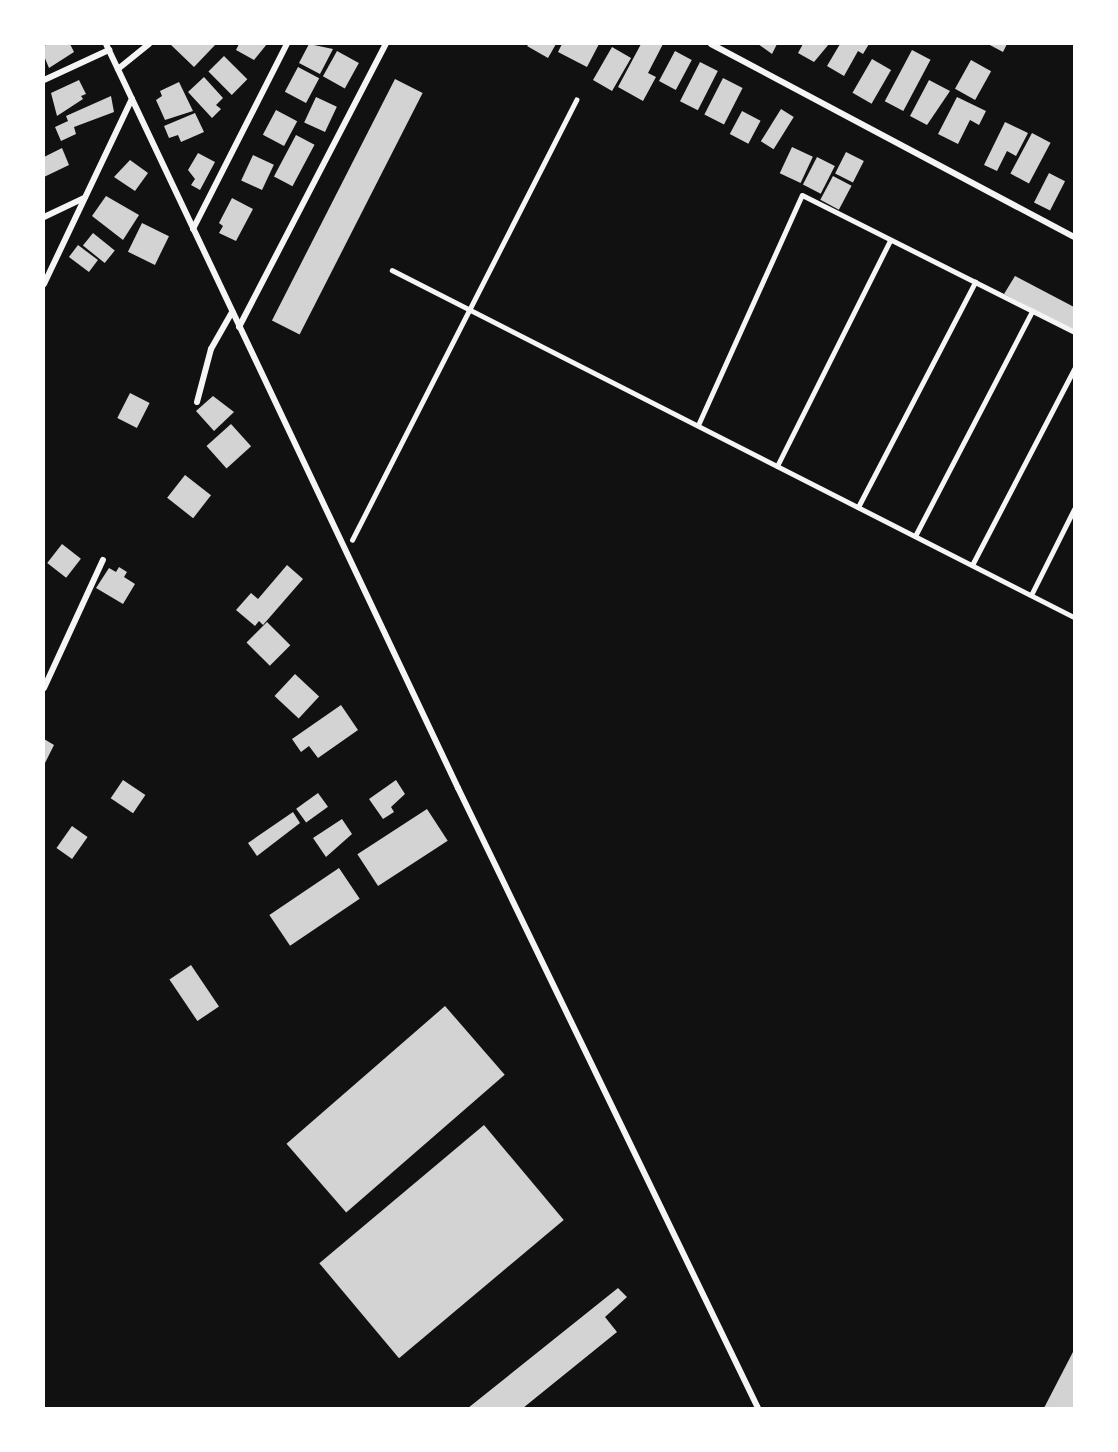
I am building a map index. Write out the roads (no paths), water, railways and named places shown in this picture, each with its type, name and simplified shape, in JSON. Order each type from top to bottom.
[{"type":"street","points":[[118,69],[149,44]]},
{"type":"street","points":[[193,229],[287,44]]},
{"type":"street","points":[[239,327],[386,44]]},
{"type":"street","points":[[711,44],[1074,237]]},
{"type":"street","points":[[44,80],[108,47],[239,327],[758,1408]]},
{"type":"street","points":[[44,284],[132,99]]},
{"type":"street","points":[[698,425],[802,195],[1074,332]]},
{"type":"street","points":[[44,217],[84,197]]},
{"type":"street","points":[[777,466],[891,240]]},
{"type":"street","points":[[44,270],[52,267]]},
{"type":"street","points":[[858,507],[975,282]]},
{"type":"street","points":[[915,536],[1032,311]]},
{"type":"street","points":[[196,402],[210,349],[232,312]]},
{"type":"street","points":[[972,565],[1074,369]]},
{"type":"street","points":[[1030,595],[1074,509]]},
{"type":"street","points":[[44,688],[104,560]]},
{"type":"lane","points":[[352,540],[472,310],[576,100]]},
{"type":"lane","points":[[392,270],[1074,617]]}]
